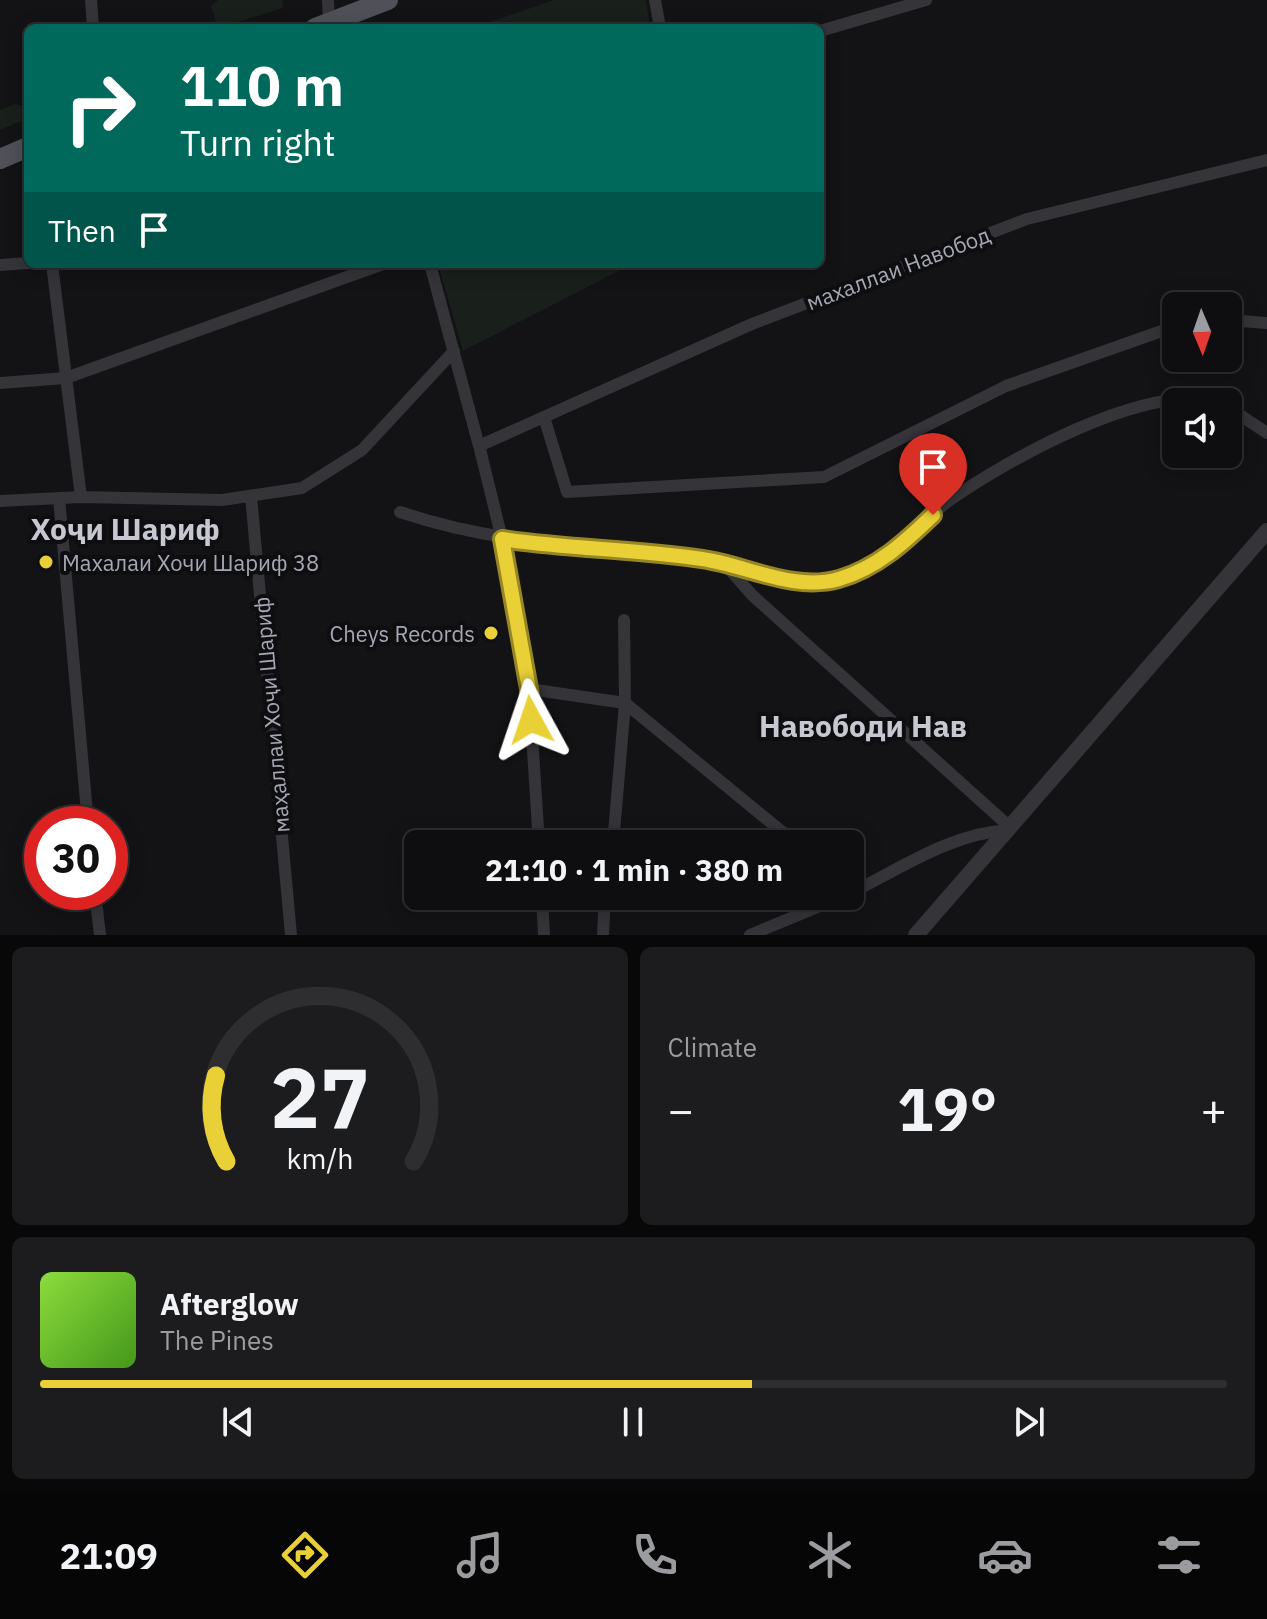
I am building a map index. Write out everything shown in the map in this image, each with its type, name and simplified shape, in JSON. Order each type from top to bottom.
[{"type":"main road","points":[[332,24],[352,22],[388,0]]},
{"type":"main road","points":[[0,159],[24,149]]},
{"type":"street","points":[[91,0],[93,24]]},
{"type":"street","points":[[322,24],[328,0]]},
{"type":"street","points":[[655,0],[659,24]]},
{"type":"street","points":[[824,30],[926,0]]},
{"type":"street","name":"махаллаи Навобод","points":[[478,444],[752,324],[1027,219],[1267,160]]},
{"type":"street","points":[[0,265],[24,263]]},
{"type":"street","points":[[52,268],[81,497]]},
{"type":"street","points":[[0,383],[66,378],[372,268]]},
{"type":"street","points":[[431,268],[502,539],[529,689],[538,830]]},
{"type":"street","points":[[1242,321],[1267,323]]},
{"type":"street","points":[[544,417],[567,492],[824,477],[1006,386],[1162,331]]},
{"type":"street","points":[[0,501],[81,497],[222,500],[302,488],[362,450],[454,351]]},
{"type":"street","points":[[400,512],[455,530],[502,539],[702,559],[811,583],[837,580],[867,568],[894,551],[948,501],[1090,424],[1162,399]]},
{"type":"street","points":[[1242,416],[1267,433]]},
{"type":"street","name":"маҳаллаи Хоҷи Шариф","points":[[251,496],[291,935]]},
{"type":"street","points":[[59,498],[86,806]]},
{"type":"street","points":[[916,935],[1267,531]]},
{"type":"street","points":[[725,564],[752,595],[1010,829]]},
{"type":"street","points":[[614,830],[625,703],[624,620]]},
{"type":"street","points":[[529,689],[625,703],[780,830]]},
{"type":"street","points":[[864,885],[935,850],[982,832],[1010,829]]},
{"type":"street","points":[[97,910],[100,935]]},
{"type":"street","points":[[543,910],[544,935]]},
{"type":"street","points":[[603,935],[604,910]]},
{"type":"street","points":[[750,935],[808,910]]},
{"type":"shaded area","points":[[218,0],[282,0],[283,8],[231,24],[217,24],[211,6]]},
{"type":"shaded area","points":[[554,0],[646,0],[649,24],[484,24]]},
{"type":"shaded area","points":[[15,104],[24,106],[24,120],[0,130],[0,110]]},
{"type":"shaded area","points":[[439,268],[624,268],[463,351]]},
{"type":"place","name":"Махалаи Хочи Шариф 38","points":[[46,562]]},
{"type":"place","name":"Cheys Records","points":[[491,633]]},
{"type":"district","name":"Хоҷи Шариф","points":[[125,528]]},
{"type":"district","name":"Навободи Нав","points":[[863,725]]},
{"type":"route","points":[[531,720],[529,689],[502,539],[702,559],[811,583],[837,580],[867,568],[894,551],[933,515]]}]
